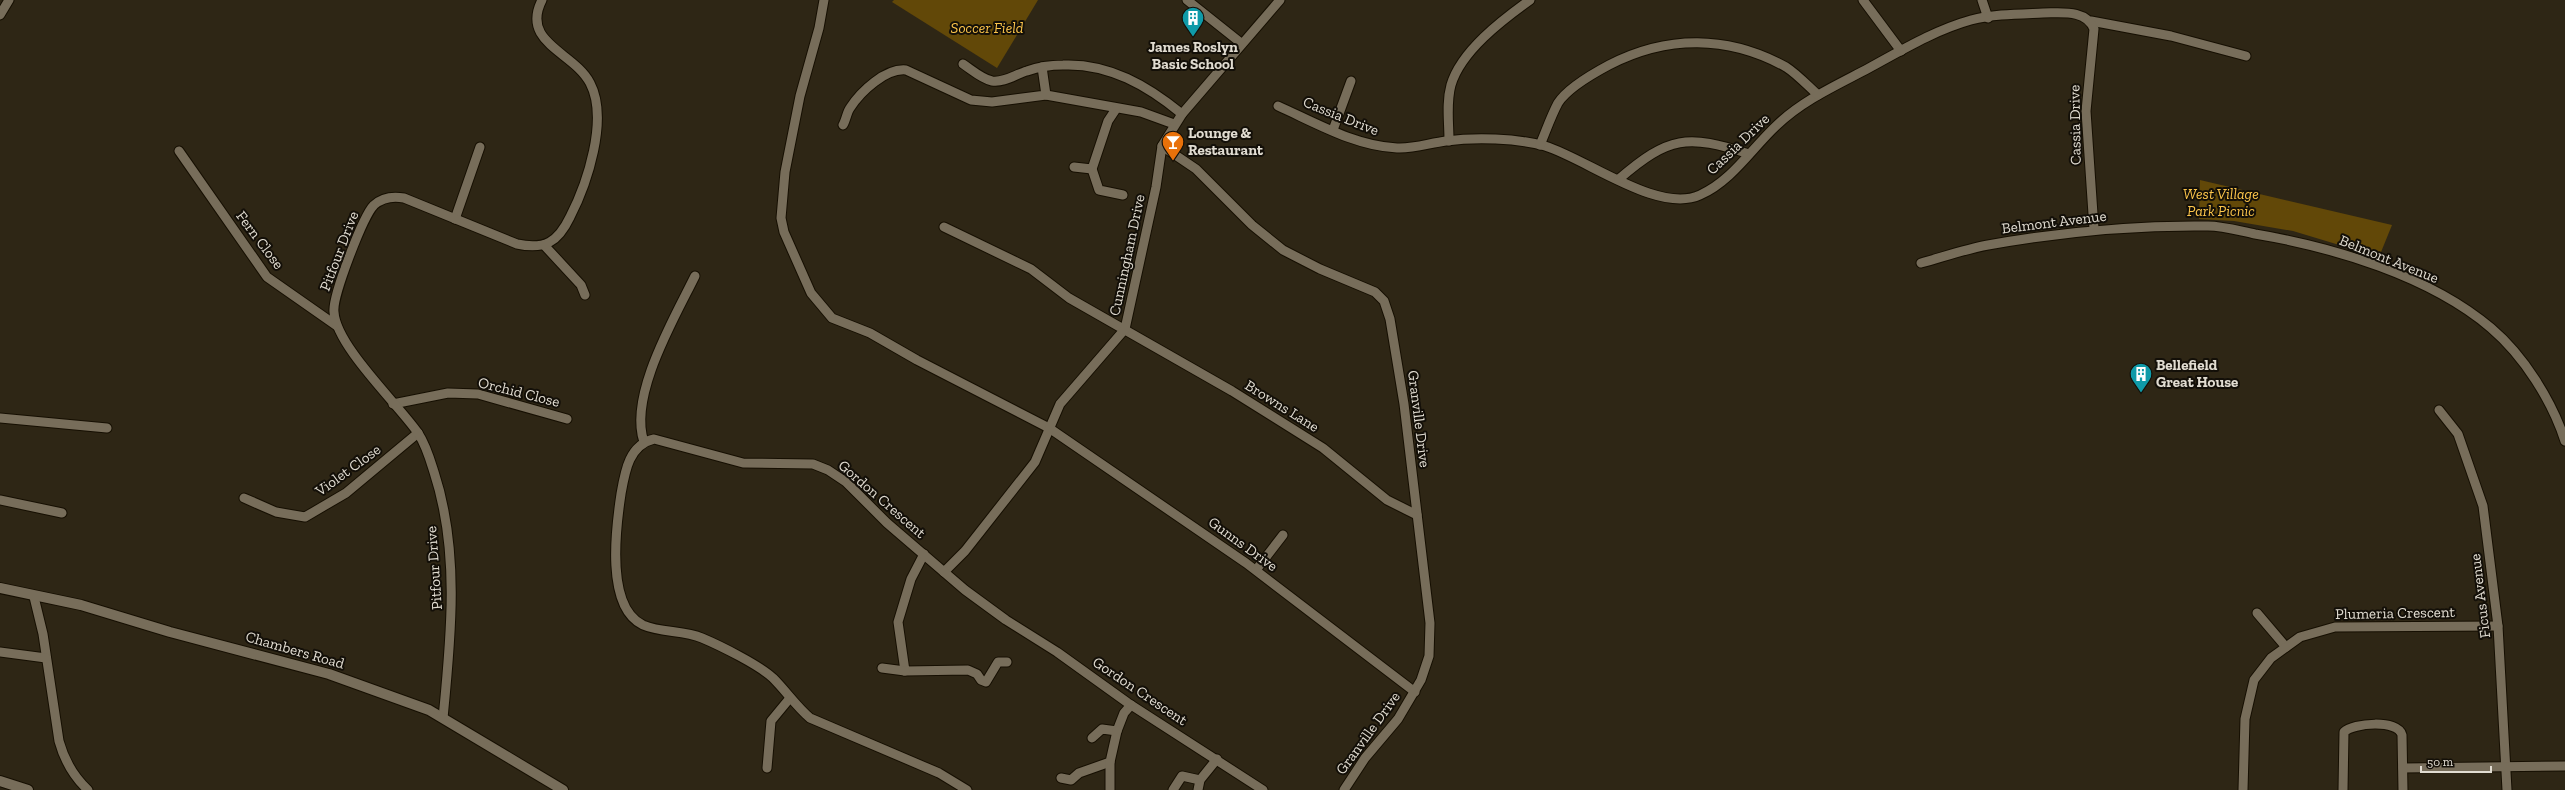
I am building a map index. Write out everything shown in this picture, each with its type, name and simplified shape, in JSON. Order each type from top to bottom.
[{"type":"street","points":[[0,15],[9,0]]},
{"type":"street","points":[[542,0],[536,15],[536,26],[544,40],[578,66],[590,83],[595,96],[597,120],[592,162],[578,202],[564,230],[555,240],[544,245],[581,285],[585,295]]},
{"type":"street","name":"Gunns Drive","points":[[824,0],[819,28],[800,96],[781,198],[784,232],[811,293],[832,318],[870,333],[916,360],[1050,428],[1256,570],[1415,692]]},
{"type":"street","points":[[1187,0],[1241,43]]},
{"type":"street","points":[[1162,146],[1174,124],[1182,114],[1241,43],[1280,0]]},
{"type":"street","points":[[1449,141],[1449,100],[1452,84],[1467,56],[1498,23],[1530,0]]},
{"type":"street","points":[[1863,0],[1901,51]]},
{"type":"street","points":[[1982,0],[1988,18]]},
{"type":"street","name":"Cassia Drive","points":[[1278,106],[1374,146],[1400,149],[1449,141],[1481,138],[1540,145],[1566,153],[1620,179],[1666,198],[1683,200],[1700,195],[1720,183],[1778,124],[1818,95],[1926,37],[1972,20],[2014,14],[2064,13],[2085,16],[2091,21],[2171,36],[2246,56]]},
{"type":"street","name":"Cassia Drive","points":[[2091,21],[2094,29],[2094,39],[2086,112],[2094,230]]},
{"type":"street","points":[[1540,145],[1559,102],[1590,74],[1629,55],[1669,43],[1710,43],[1754,53],[1787,68],[1818,95]]},
{"type":"street","points":[[963,64],[984,78],[997,81],[1042,67],[1082,65],[1102,69],[1127,78],[1156,92],[1182,114]]},
{"type":"street","points":[[1042,67],[1046,95]]},
{"type":"street","points":[[843,125],[850,108],[865,92],[890,72],[898,70],[906,70],[971,100],[992,102],[1046,95],[1106,105],[1116,109],[1141,112],[1174,124]]},
{"type":"street","points":[[1333,130],[1351,81]]},
{"type":"street","points":[[1116,109],[1108,121],[1092,169],[1099,190],[1123,196]]},
{"type":"street","points":[[1620,179],[1639,162],[1664,146],[1688,141],[1714,143],[1748,154]]},
{"type":"street","name":"Cunningham Drive","points":[[944,572],[966,552],[1035,462],[1060,404],[1125,330],[1156,187],[1162,146]]},
{"type":"street","name":"Granville Drive","points":[[1162,146],[1196,169],[1252,225],[1283,250],[1320,269],[1375,292],[1384,301],[1390,318],[1404,404],[1430,623],[1429,656],[1415,692],[1398,719],[1365,758],[1344,790]]},
{"type":"street","points":[[454,220],[480,147]]},
{"type":"street","name":"Fern Close","points":[[179,152],[267,277],[337,326]]},
{"type":"street","points":[[1074,167],[1092,169]]},
{"type":"street","name":"Pitfour Drive","points":[[444,718],[451,619],[450,559],[442,497],[427,450],[418,433],[358,360],[337,326],[334,312],[336,294],[373,206],[379,201],[396,196],[517,244],[531,247],[544,245]]},
{"type":"street","name":"Belmont Avenue","points":[[1921,263],[1987,245],[2094,230],[2210,226],[2286,239],[2350,256],[2435,290],[2492,329],[2531,373],[2558,420],[2565,441]]},
{"type":"street","name":"Browns Lane","points":[[944,227],[1031,269],[1069,298],[1311,440],[1387,500],[1417,515]]},
{"type":"street","points":[[695,276],[649,373],[641,425],[644,442],[633,452],[623,486],[616,526],[614,560],[628,611],[642,625],[700,637],[732,653],[772,678],[810,718],[939,773],[967,790]]},
{"type":"street","name":"Orchid Close","points":[[393,404],[448,393],[478,394],[567,419]]},
{"type":"street","name":"Ficus Avenue","points":[[2439,410],[2458,434],[2483,506],[2498,626],[2507,767],[2507,790]]},
{"type":"street","points":[[0,418],[107,428]]},
{"type":"street","name":"Violet Close","points":[[244,498],[276,512],[306,517],[346,493],[418,433]]},
{"type":"street","name":"Gordon Crescent","points":[[644,442],[654,439],[743,463],[813,464],[828,470],[846,482],[944,572],[1006,620],[1057,652],[1131,705],[1263,790]]},
{"type":"street","points":[[0,500],[62,513]]},
{"type":"street","points":[[1256,570],[1283,535]]},
{"type":"street","points":[[905,671],[898,622],[911,579],[924,554]]},
{"type":"street","name":"Chambers Road","points":[[0,588],[34,597],[81,605],[170,632],[330,674],[429,710],[563,790]]},
{"type":"street","points":[[34,597],[46,658],[59,741],[68,764],[88,790]]},
{"type":"street","points":[[2257,613],[2286,647]]},
{"type":"street","name":"Plumeria Crescent","points":[[2243,790],[2245,719],[2254,680],[2271,658],[2300,637],[2335,627],[2498,626]]},
{"type":"street","points":[[0,652],[46,658]]},
{"type":"street","points":[[882,668],[905,671],[968,670],[977,674],[981,680],[986,682],[998,662],[1007,662]]},
{"type":"street","points":[[767,768],[771,721],[790,698]]},
{"type":"street","points":[[1110,790],[1110,762],[1117,731],[1124,713],[1131,705]]},
{"type":"street","points":[[2343,790],[2344,732],[2353,726],[2389,724],[2398,728],[2402,735],[2403,790]]},
{"type":"street","points":[[1092,738],[1102,729],[1117,731]]},
{"type":"street","points":[[1198,790],[1200,780],[1217,759]]},
{"type":"street","points":[[1062,778],[1071,780],[1079,773],[1110,762]]},
{"type":"street","points":[[2403,768],[2565,766]]},
{"type":"street","points":[[1173,790],[1182,776],[1200,780]]},
{"type":"street","points":[[0,781],[28,790]]},
{"type":"green space","name":"Soccer Field","points":[[894,0],[1038,0],[997,68],[892,2]]},
{"type":"green space","name":"West Village Park Picnic","points":[[2200,180],[2392,225],[2379,257],[2293,231],[2234,221],[2199,219]]},
{"type":"place","name":"James Roslyn Basic School","points":[[1193,38]]},
{"type":"place","name":"Lounge & Restaurant","points":[[1173,162]]},
{"type":"place","name":"Bellefield Great House","points":[[2141,394]]}]
